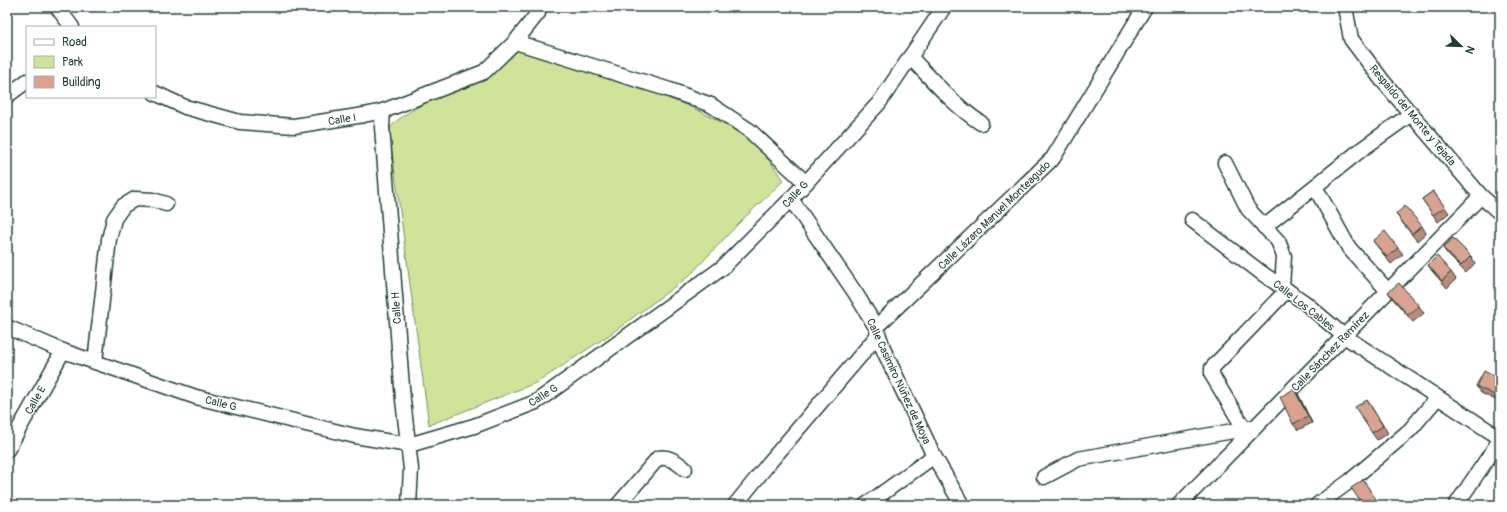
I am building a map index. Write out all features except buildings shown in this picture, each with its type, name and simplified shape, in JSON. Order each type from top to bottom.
[{"type":"street","points":[[57,7],[71,26]]},
{"type":"street","name":"Calle I","points":[[156,93],[185,107],[248,123],[294,126],[383,111],[484,72],[515,42],[538,13],[540,7]]},
{"type":"street","name":"Calle G","points":[[7,327],[63,351],[196,397],[355,436],[410,445],[474,426],[536,402],[722,268],[791,199],[879,104],[944,7]]},
{"type":"street","name":"Calle Lázaro Manuel Monteagudo","points":[[735,505],[877,331],[1054,158],[1145,7]]},
{"type":"street","name":"Respaldo del Monte y Tejada","points":[[1345,7],[1351,39],[1411,114],[1481,196],[1500,213]]},
{"type":"street","points":[[515,42],[670,90],[710,106],[749,130],[806,183]]},
{"type":"street","points":[[910,57],[952,101],[965,113],[981,123]]},
{"type":"street","points":[[7,96],[26,82]]},
{"type":"street","name":"Calle H","points":[[383,111],[382,127],[403,400],[410,445],[411,469],[409,505]]},
{"type":"street","points":[[1264,227],[1411,114]]},
{"type":"street","points":[[1044,477],[1078,459],[1250,428],[1212,375],[1212,368],[1284,289],[1284,256],[1278,241],[1248,209],[1225,163]]},
{"type":"street","points":[[1315,187],[1350,248],[1388,292]]},
{"type":"street","name":"Calle Sánchez Ramírez","points":[[1179,505],[1250,428],[1388,292],[1481,196]]},
{"type":"street","points":[[95,362],[109,239],[114,219],[123,206],[135,199],[153,200],[166,204]]},
{"type":"street","name":"Calle Casimiro Núñez de Moya","points":[[791,199],[856,294],[877,331],[884,350],[934,456],[962,505]]},
{"type":"street","name":"Calle Los Cables","points":[[1192,220],[1284,289],[1304,302],[1344,336],[1500,439]]},
{"type":"street","name":"Calle E","points":[[7,450],[63,351]]},
{"type":"street","points":[[1317,505],[1350,481],[1410,430],[1437,398]]},
{"type":"street","points":[[1456,505],[1500,439]]},
{"type":"street","points":[[866,505],[934,456]]},
{"type":"street","points":[[618,505],[658,458],[664,457],[676,461],[685,469]]},
{"type":"green space","points":[[516,46],[663,96],[710,116],[752,143],[769,161],[783,181],[740,222],[689,276],[612,333],[538,382],[429,425],[389,129],[409,112],[471,84],[482,77]]}]
